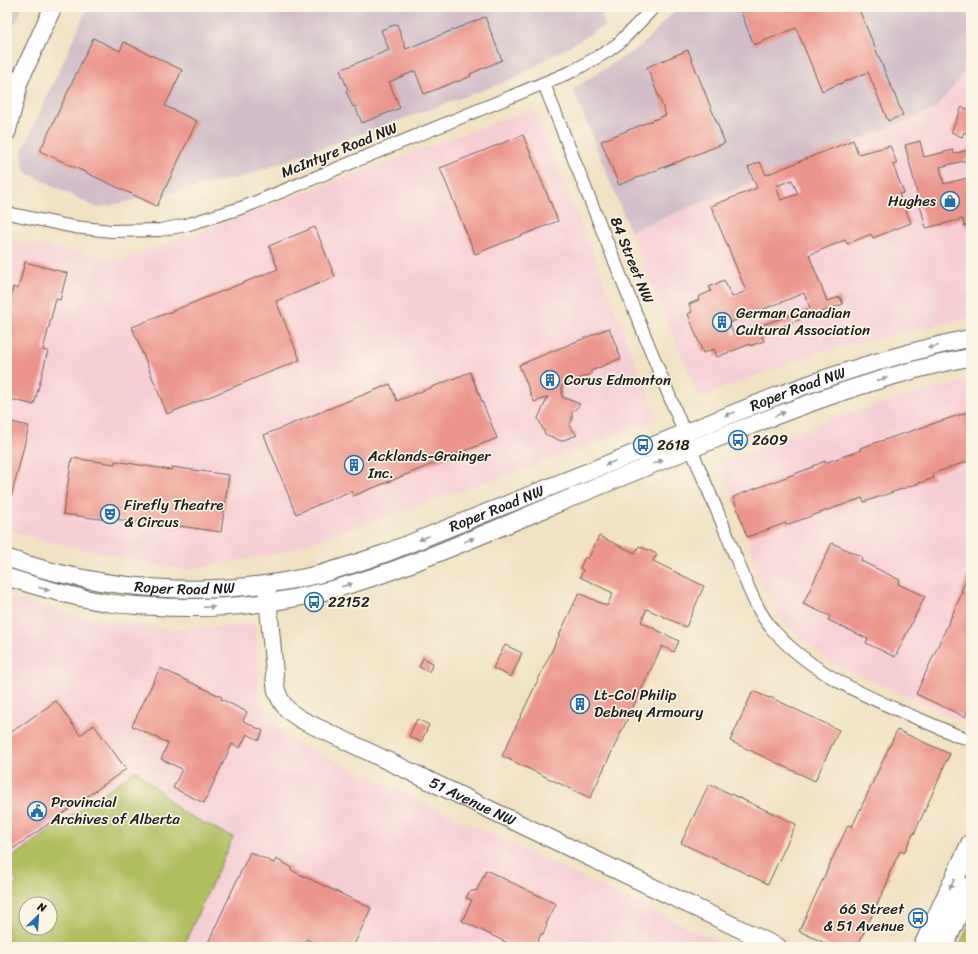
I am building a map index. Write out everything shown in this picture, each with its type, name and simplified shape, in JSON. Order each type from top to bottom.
[{"type":"main road","points":[[7,101],[19,82],[53,7]]},
{"type":"main road","points":[[7,132],[19,82]]},
{"type":"main road","name":"Roper Road NW","points":[[7,558],[33,567],[74,577],[140,587],[198,589],[266,584],[316,575],[386,553],[776,396],[840,372],[880,360],[971,338]]},
{"type":"main road","name":"Roper Road NW","points":[[7,577],[56,592],[113,604],[170,607],[207,607],[268,602],[329,590],[400,568],[691,449],[845,391],[911,370],[971,357]]},
{"type":"main road","name":"51 Avenue NW","points":[[266,584],[276,689],[282,704],[290,713],[778,947]]},
{"type":"main road","points":[[923,947],[971,843]]},
{"type":"main road","points":[[943,947],[971,886]]},
{"type":"street","name":"McIntyre Road NW","points":[[7,213],[74,227],[111,231],[160,230],[244,207],[573,71],[608,51],[625,37],[654,7]]},
{"type":"street","name":"84 Street NW","points":[[544,84],[691,449],[749,589],[763,616],[772,629],[802,657],[833,678],[958,736]]},
{"type":"street","points":[[958,736],[971,739]]},
{"type":"street","points":[[958,736],[971,746]]},
{"type":"shaded area","points":[[88,7],[600,7],[604,26],[513,79],[239,178],[97,208],[24,171],[22,152]]},
{"type":"shaded area","points":[[678,7],[971,7],[971,59],[968,67],[936,109],[630,231],[573,89],[642,45]]},
{"type":"shaded area","points":[[7,8],[22,9],[7,40]]},
{"type":"shaded area","points":[[971,60],[971,317],[818,352],[699,398],[630,231],[936,109],[968,67]]},
{"type":"shaded area","points":[[533,108],[594,256],[658,419],[530,467],[280,553],[186,570],[40,540],[7,528],[7,239],[122,260]]},
{"type":"shaded area","points":[[971,379],[971,725],[829,662],[783,622],[755,571],[747,533],[720,464],[838,416]]},
{"type":"shaded area","points":[[7,597],[87,618],[172,630],[255,625],[259,701],[287,738],[729,947],[7,947]]},
{"type":"green space","points":[[136,770],[182,812],[233,837],[183,947],[7,947],[7,894],[17,883],[7,866],[7,861]]},
{"type":"green space","points":[[971,920],[971,941],[968,947],[959,947]]},
{"type":"building","points":[[739,7],[858,7],[903,115],[888,121],[868,72],[822,91],[796,28],[754,45]]},
{"type":"building","points":[[485,17],[502,60],[470,74],[471,76],[424,94],[415,71],[389,82],[400,108],[362,123],[355,106],[353,107],[346,91],[348,90],[340,70],[389,50],[381,30],[397,24],[406,49]]},
{"type":"building","points":[[93,38],[120,51],[124,42],[182,70],[165,106],[197,121],[157,206],[40,151]]},
{"type":"building","points":[[688,50],[725,143],[619,185],[601,141],[666,115],[647,67]]},
{"type":"building","points":[[962,107],[971,110],[971,135],[964,132],[962,137],[951,132]]},
{"type":"building","points":[[523,135],[558,221],[475,254],[440,168]]},
{"type":"building","points":[[853,140],[858,154],[890,146],[897,163],[893,165],[904,193],[899,194],[911,223],[873,238],[871,234],[847,244],[845,240],[809,255],[827,301],[840,297],[843,304],[761,334],[764,341],[750,346],[750,344],[717,357],[714,349],[703,353],[688,314],[692,312],[689,304],[699,300],[698,297],[711,291],[709,287],[724,280],[732,297],[746,291],[711,206],[757,188],[748,167],[760,162],[766,175]],"holes":[[[792,180],[798,194],[781,200],[776,186]],[[804,293],[810,308],[734,335],[729,323]]]},
{"type":"building","points":[[920,141],[924,157],[953,150],[954,154],[971,149],[971,159],[940,167],[944,184],[971,177],[971,224],[964,226],[963,219],[926,228],[905,145]]},
{"type":"building","points":[[315,227],[335,277],[276,301],[300,360],[167,414],[132,327],[278,269],[269,246]]},
{"type":"building","points":[[25,262],[67,273],[60,300],[56,299],[43,350],[48,351],[34,405],[7,398],[7,316],[13,287],[18,289]]},
{"type":"building","name":"Corus Edmonton","points":[[609,328],[621,358],[591,371],[591,374],[562,385],[562,397],[580,404],[572,413],[572,420],[569,426],[577,435],[561,441],[545,434],[538,418],[548,397],[534,402],[519,365]]},
{"type":"building","name":"Acklands-Grainger Inc.","points":[[470,372],[497,438],[353,496],[351,491],[296,514],[264,435],[390,384],[397,401]]},
{"type":"building","points":[[971,411],[971,460],[932,474],[934,478],[864,502],[862,498],[747,537],[733,497],[813,467],[825,461],[825,463],[861,450],[860,448]]},
{"type":"building","points":[[7,421],[29,426],[10,502],[7,502]]},
{"type":"building","points":[[72,458],[115,464],[115,461],[171,470],[172,467],[229,475],[221,532],[165,524],[164,526],[107,518],[107,520],[63,514]]},
{"type":"building","name":"Lt-Col Philip Debney Armoury","points":[[599,536],[635,553],[639,546],[657,554],[653,561],[704,586],[686,627],[647,609],[641,622],[679,641],[674,652],[662,646],[590,798],[502,756],[579,593],[607,606],[613,593],[580,577],[583,570],[580,568],[585,557],[588,559]]},
{"type":"building","points":[[832,543],[862,557],[861,561],[900,580],[898,584],[925,596],[895,657],[866,643],[868,639],[828,620],[830,616],[803,604]]},
{"type":"building","points":[[971,569],[971,705],[965,717],[916,694],[963,591],[961,591]]},
{"type":"building","points":[[505,645],[522,653],[511,677],[493,668]]},
{"type":"building","points":[[423,658],[433,663],[429,672],[419,667]]},
{"type":"building","points":[[160,668],[222,697],[221,699],[247,712],[243,721],[263,731],[259,740],[247,734],[240,748],[232,744],[204,803],[173,788],[182,769],[161,759],[168,743],[132,726]]},
{"type":"building","points":[[753,691],[769,698],[770,697],[839,730],[815,781],[730,741]]},
{"type":"building","name":"Provincial Archives of Alberta","points":[[56,701],[80,735],[94,725],[126,769],[7,853],[7,735]]},
{"type":"building","points":[[417,719],[429,725],[421,742],[409,736]]},
{"type":"building","points":[[897,730],[950,754],[914,834],[904,853],[900,851],[888,876],[890,877],[859,943],[857,942],[855,947],[833,947],[799,931],[848,825],[852,827]]},
{"type":"building","points":[[709,784],[796,824],[768,884],[681,843]]},
{"type":"building","points":[[250,852],[274,863],[276,859],[291,867],[291,870],[371,908],[353,947],[324,947],[306,939],[302,947],[206,947]]},
{"type":"building","points":[[486,870],[556,904],[546,924],[547,925],[543,934],[541,934],[535,947],[516,947],[462,921],[472,900],[466,898],[469,892],[477,890]]},
{"type":"place","name":"Hughes","points":[[950,201]]},
{"type":"place","name":"German Canadian Cultural Association","points":[[722,322]]},
{"type":"place","name":"Corus Edmonton","points":[[550,380]]},
{"type":"place","name":"2609","points":[[738,440]]},
{"type":"place","name":"2618","points":[[643,445]]},
{"type":"place","name":"Acklands-Grainger Inc.","points":[[354,465]]},
{"type":"place","name":"Firefly Theatre & Circus","points":[[110,514]]},
{"type":"place","name":"22152","points":[[314,602]]},
{"type":"place","name":"Lt-Col Philip Debney Armoury","points":[[580,704]]},
{"type":"place","name":"Provincial Archives of Alberta","points":[[37,811]]},
{"type":"place","name":"66 Street & 51 Avenue","points":[[918,918]]}]
